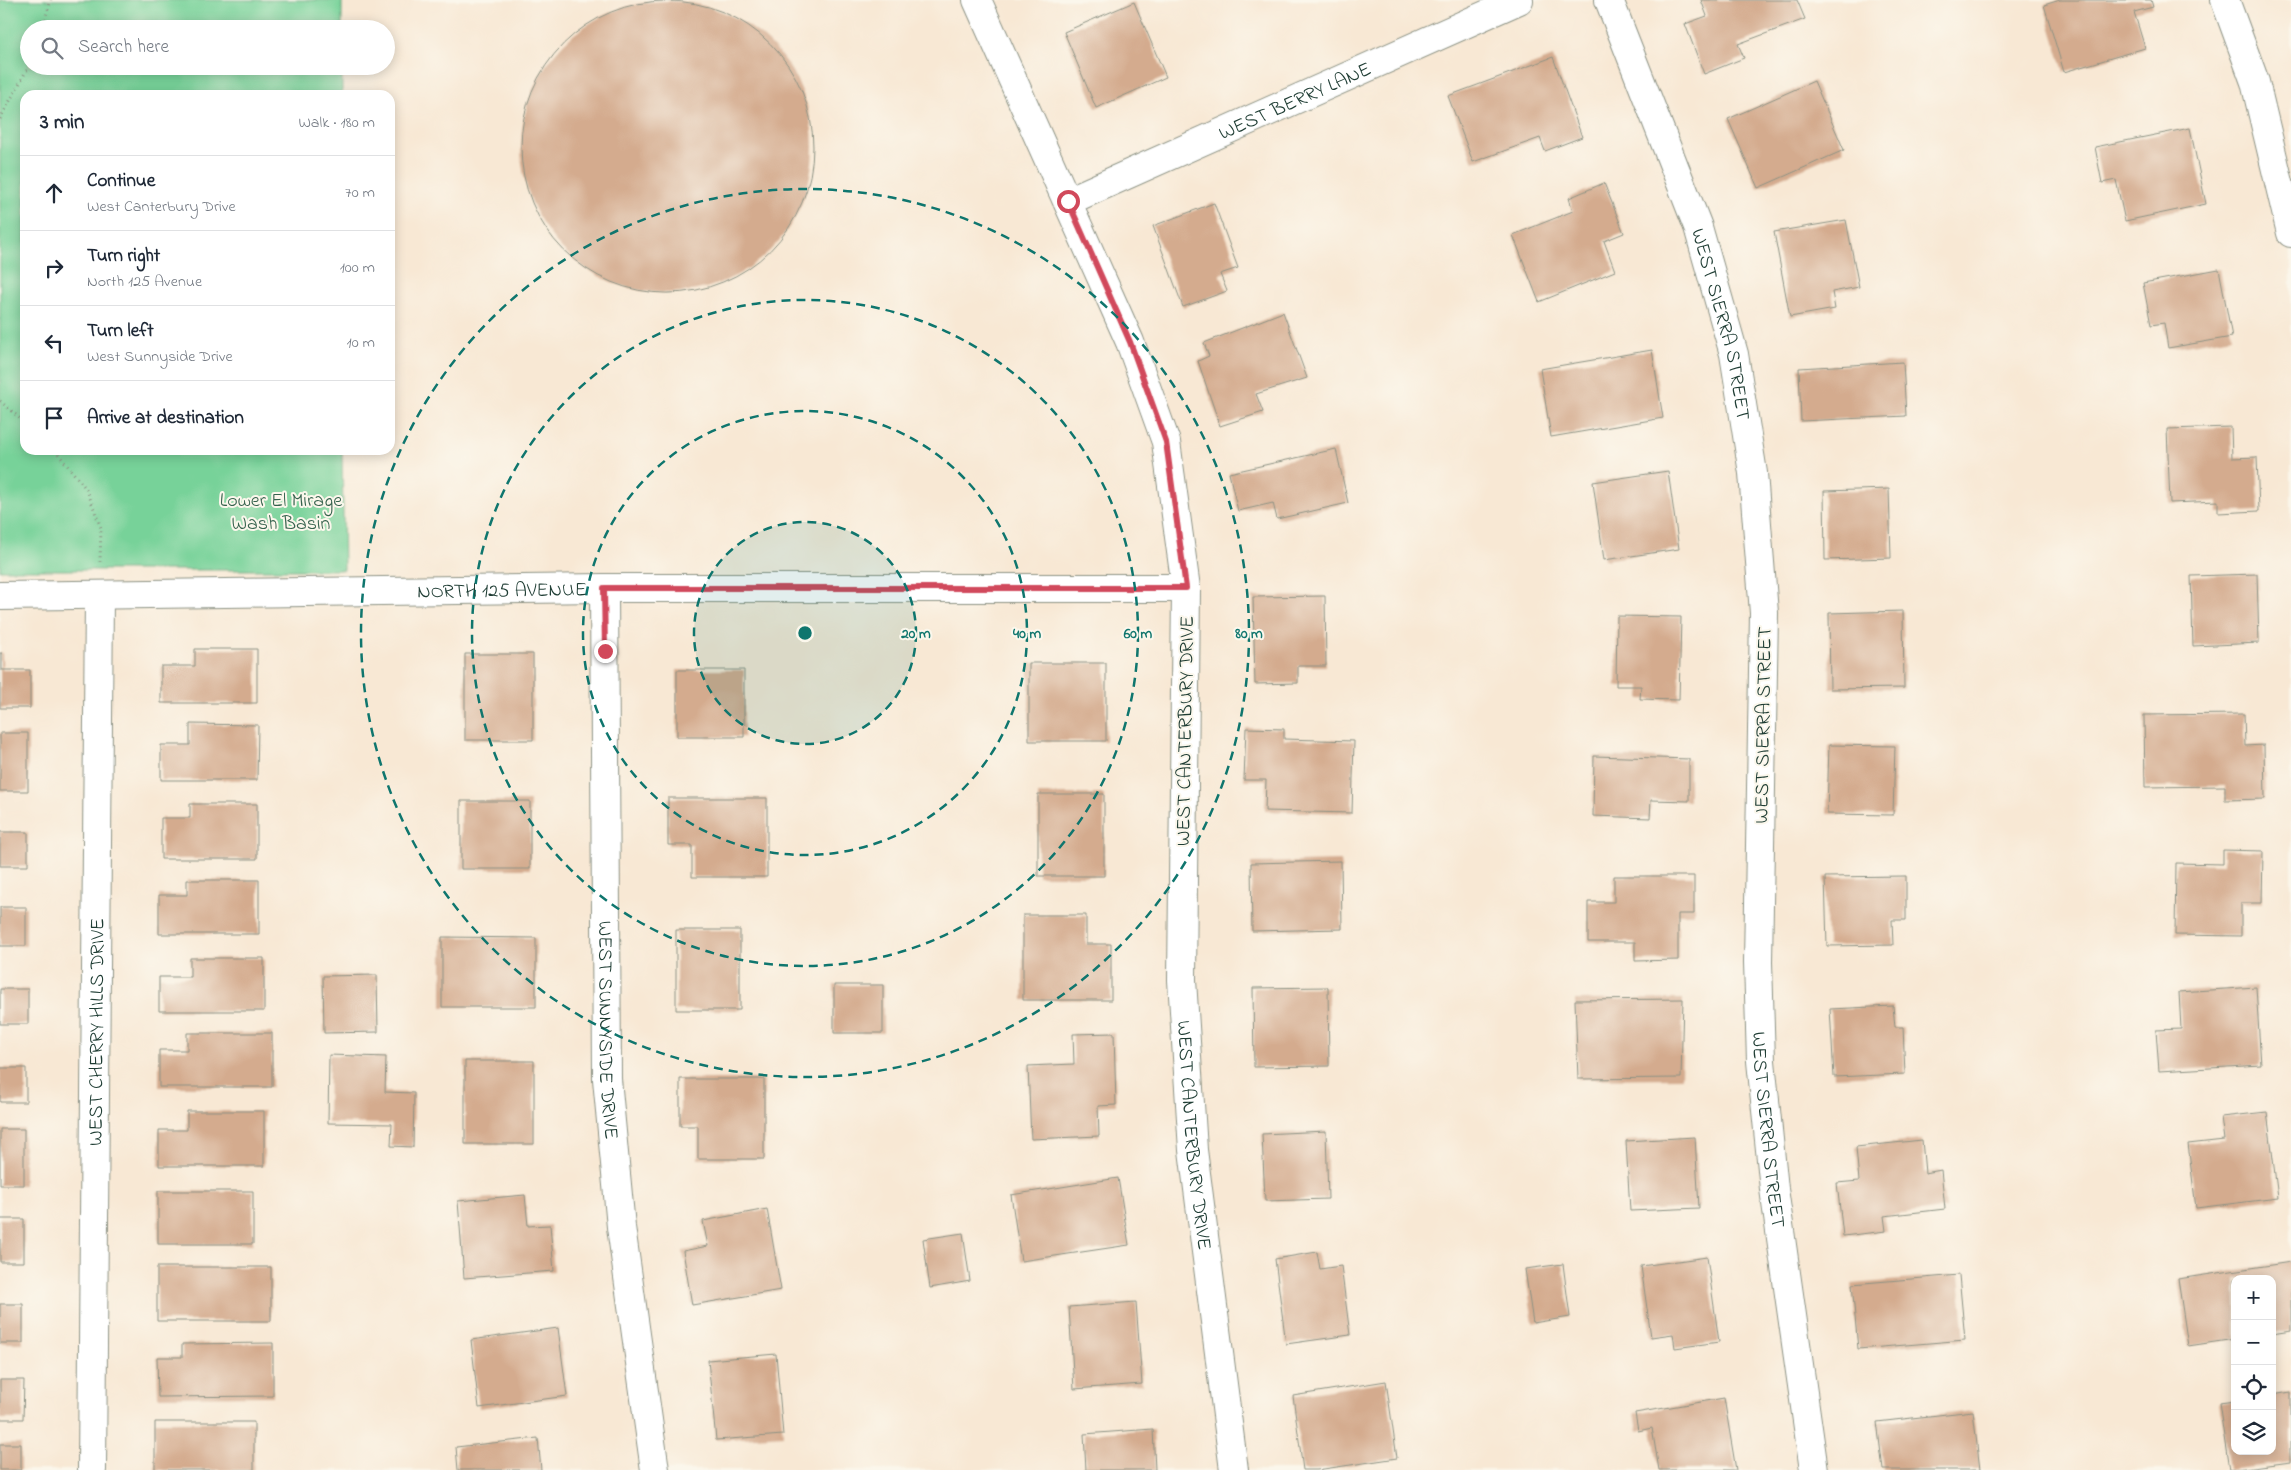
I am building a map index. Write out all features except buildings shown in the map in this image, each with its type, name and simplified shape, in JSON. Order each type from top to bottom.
[{"type":"street","name":"WEST CANTERBURY DRIVE","points":[[977,0],[1130,342],[1166,442],[1186,588],[1182,980],[1194,1159],[1234,1470]]},
{"type":"street","name":"WEST BERRY LANE","points":[[1068,201],[1519,0]]},
{"type":"street","name":"WEST SIERRA STREET","points":[[1609,0],[1698,227],[1734,354],[1753,473],[1764,612],[1758,962],[1761,1061],[1774,1188],[1814,1470]]},
{"type":"street","points":[[2225,0],[2255,82],[2291,233]]},
{"type":"street","name":"NORTH 125 AVENUE","points":[[0,596],[604,588],[1186,588]]},
{"type":"street","name":"WEST SUNNYSIDE DRIVE","points":[[604,588],[607,1079],[621,1227],[655,1470]]},
{"type":"street","name":"WEST CHERRY HILLS DRIVE","points":[[92,1470],[99,595]]},
{"type":"path","points":[[45,20],[51,0]]},
{"type":"path","points":[[0,119],[24,75]]},
{"type":"path","points":[[0,401],[20,419]]},
{"type":"path","points":[[60,455],[87,490],[102,528],[99,595]]},
{"type":"green space","name":"Lower El Mirage Wash Basin","points":[[0,0],[342,0],[342,20],[20,20],[20,75],[342,75],[342,90],[20,90],[20,455],[342,455],[344,570],[0,570]]},
{"type":"route","points":[[605,651],[604,588],[1186,588],[1166,442],[1130,342],[1068,201]]}]
